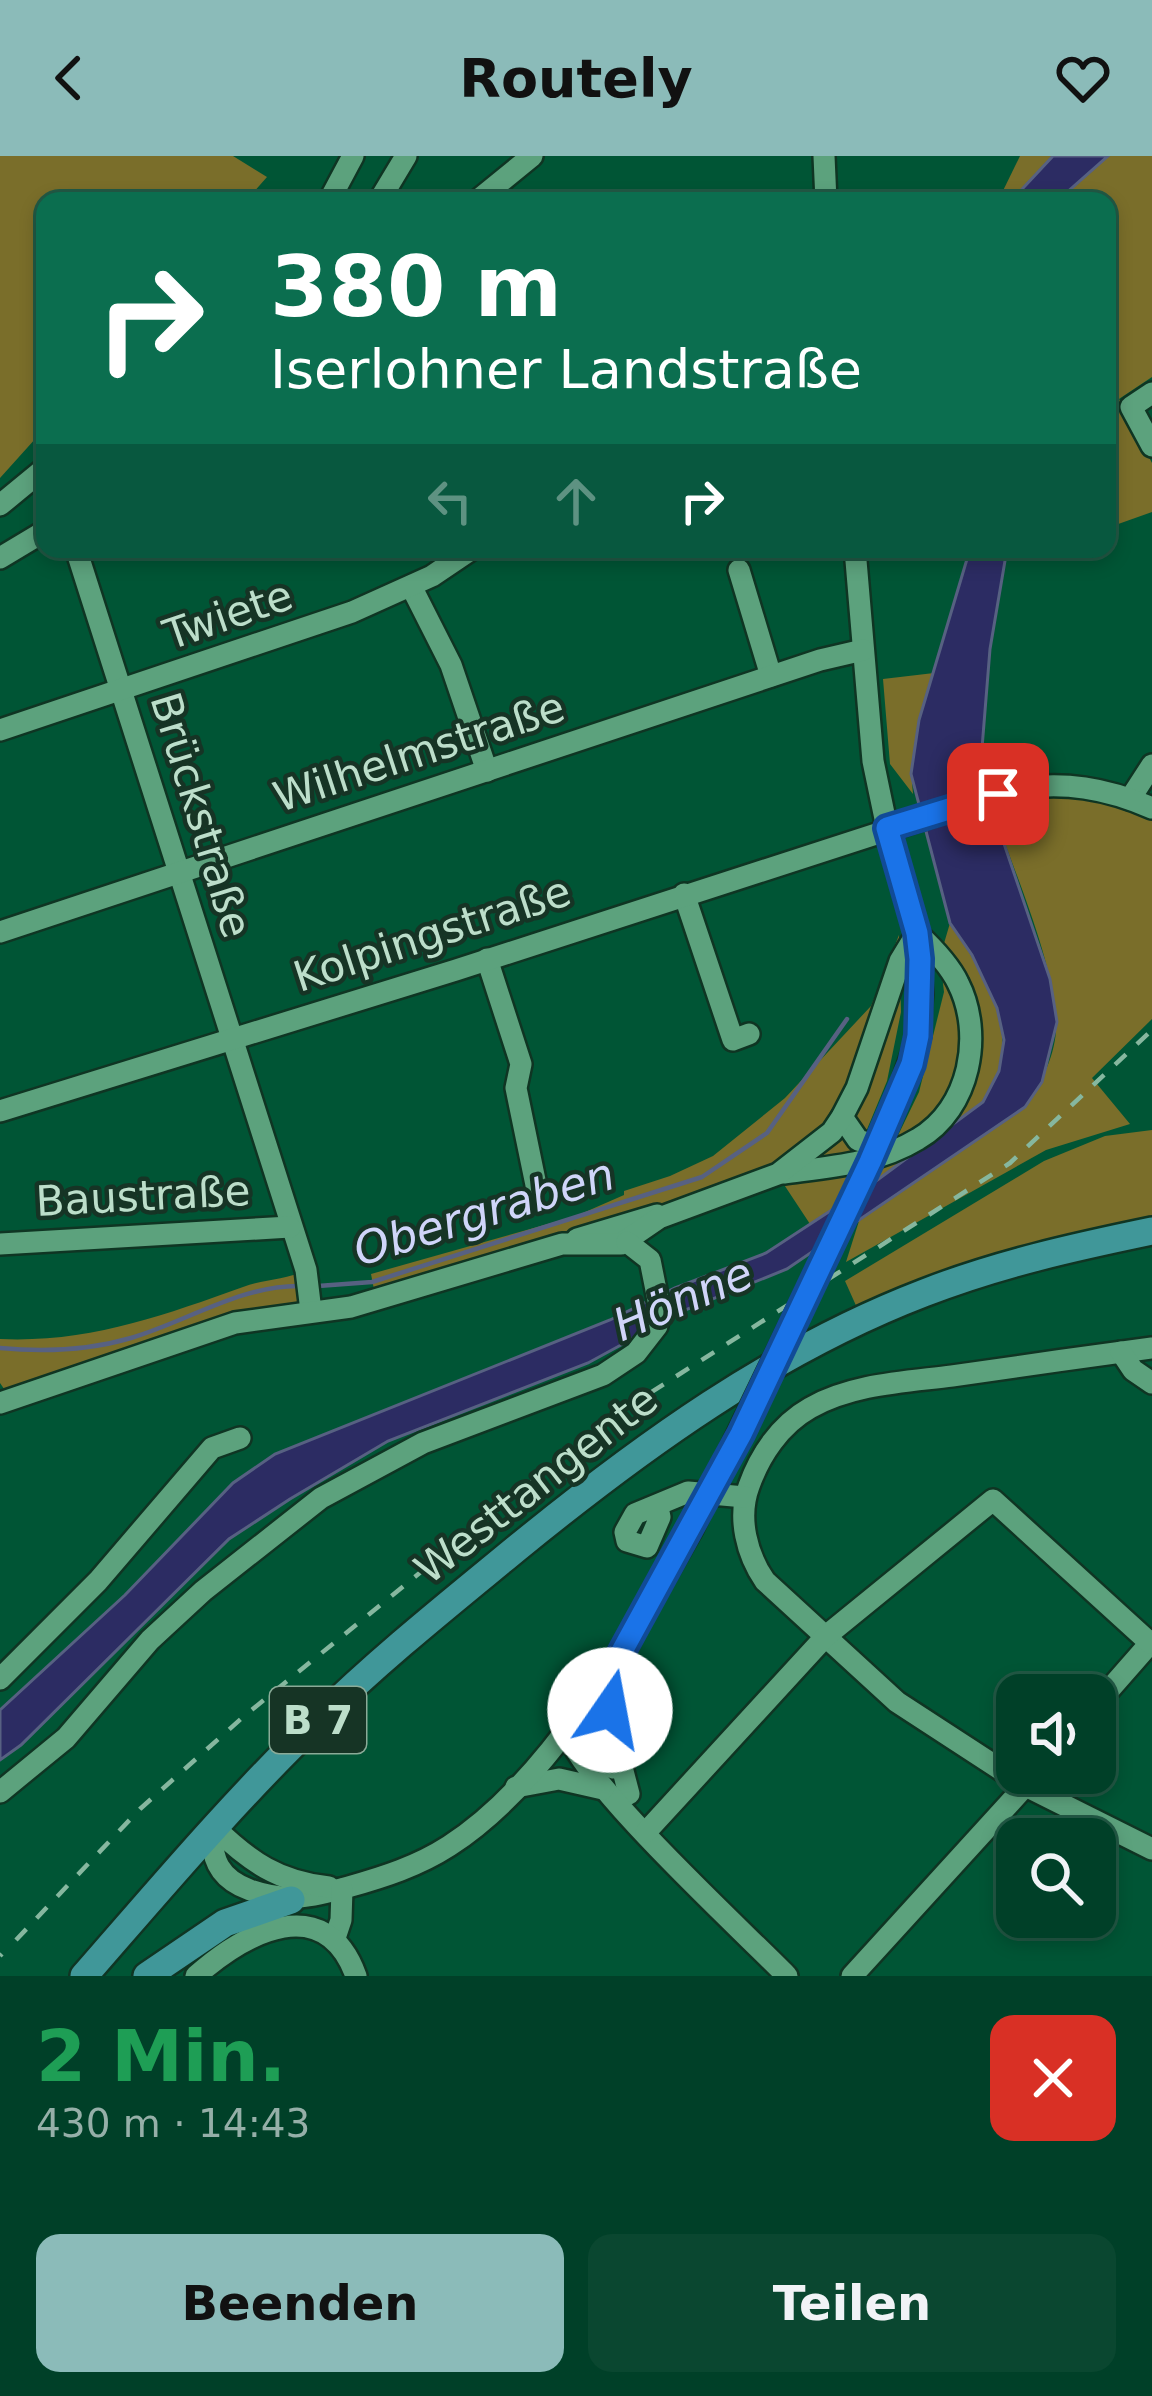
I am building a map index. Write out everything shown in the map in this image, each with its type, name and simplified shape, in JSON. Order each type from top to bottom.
[{"type":"main road","name":"Westtangente","points":[[84,1976],[214,1827],[305,1732],[394,1650],[611,1474],[743,1382],[923,1293],[1063,1249],[1152,1231]]},
{"type":"main road","points":[[147,1976],[225,1923],[291,1900]]},
{"type":"street","points":[[334,192],[351,162],[370,156]]},
{"type":"street","points":[[384,192],[406,156]]},
{"type":"street","points":[[496,192],[532,156]]},
{"type":"street","points":[[824,156],[826,192]]},
{"type":"street","points":[[1152,393],[1131,407],[1152,446]]},
{"type":"street","points":[[0,506],[36,476]]},
{"type":"street","points":[[0,558],[36,536]]},
{"type":"street","name":"Brückstraße","points":[[79,558],[306,1270],[311,1311]]},
{"type":"street","name":"Twiete","points":[[0,730],[279,639],[411,586],[457,558]]},
{"type":"street","points":[[214,1827],[214,1861],[223,1874],[250,1890],[291,1900],[415,1865],[452,1844],[516,1788],[566,1728],[621,1653],[692,1529],[890,1119],[912,1064],[922,993],[917,933],[873,760],[856,558]]},
{"type":"street","points":[[739,570],[771,676]]},
{"type":"street","points":[[411,586],[451,665],[487,771]]},
{"type":"street","name":"Wilhelmstraße","points":[[0,932],[771,676],[863,650]]},
{"type":"street","points":[[1130,799],[1152,765]]},
{"type":"street","name":"Kolpingstraße","points":[[0,1111],[990,796],[1060,784],[1152,808]]},
{"type":"street","points":[[684,894],[733,1040],[749,1034]]},
{"type":"street","points":[[778,1174],[832,1132],[842,1117],[857,1088],[900,961],[917,933]]},
{"type":"street","points":[[562,1244],[627,1242],[658,1218],[778,1174],[855,1163],[921,1138],[951,1108],[970,1053],[969,1017],[956,978],[917,933]]},
{"type":"street","points":[[487,959],[521,1064],[516,1088],[536,1185]]},
{"type":"street","points":[[842,1117],[858,1140],[893,1151]]},
{"type":"street","points":[[0,1403],[196,1334],[388,1297],[675,1212]]},
{"type":"street","name":"Baustraße","points":[[0,1244],[290,1227]]},
{"type":"street","points":[[0,1792],[66,1738],[150,1640],[286,1522],[423,1443],[604,1376],[636,1353],[657,1326],[657,1294],[650,1260],[627,1242]]},
{"type":"street","points":[[996,1759],[897,1702],[765,1581],[749,1558],[745,1497],[764,1453],[792,1420],[829,1399],[879,1386],[1140,1368],[1152,1348]]},
{"type":"street","points":[[0,1679],[98,1581],[212,1448],[240,1438]]},
{"type":"street","points":[[658,1507],[688,1492],[745,1497]]},
{"type":"street","points":[[646,1832],[826,1636],[993,1500],[1151,1642],[1116,1682]]},
{"type":"street","points":[[621,1653],[610,1721],[628,1794]]},
{"type":"street","points":[[566,1728],[595,1741],[646,1832]]},
{"type":"street","points":[[566,1728],[570,1742],[604,1790],[787,1976]]},
{"type":"street","points":[[516,1788],[559,1780],[604,1790]]},
{"type":"street","points":[[852,1976],[1017,1794]]},
{"type":"street","points":[[1057,1794],[1152,1849]]},
{"type":"street","points":[[214,1827],[267,1872],[292,1882],[342,1889]]},
{"type":"street","points":[[334,1938],[341,1920],[342,1889]]},
{"type":"street","points":[[196,1976],[243,1942],[289,1927],[317,1927],[334,1938],[349,1956],[356,1976]]},
{"type":"shaded area","points":[[0,156],[233,156],[267,177],[254,192],[36,192],[36,438],[0,478]]},
{"type":"shaded area","points":[[1020,156],[1053,156],[1019,192],[1002,192]]},
{"type":"shaded area","points":[[1108,156],[1152,156],[1152,377],[1119,399],[1152,463],[1152,512],[1116,525],[1116,192],[1067,192]]},
{"type":"shaded area","points":[[934,673],[914,748],[913,794],[890,764],[883,679]]},
{"type":"shaded area","points":[[1057,789],[1152,814],[1152,1019],[1092,1078],[1130,1124],[1046,1150],[846,1262],[859,1221],[1025,1107],[1043,1077],[1056,1032],[1048,969],[990,802]]},
{"type":"shaded area","points":[[950,923],[997,1010],[1002,1058],[996,1081],[959,1125],[876,1181],[919,1092],[944,992],[940,957]]},
{"type":"shaded area","points":[[899,935],[901,1012],[887,1081],[834,1209],[810,1224],[777,1174],[675,1212],[654,1203],[570,1231],[562,1243],[376,1300],[371,1274],[576,1216],[624,1191],[713,1156],[785,1098],[871,1006]]},
{"type":"shaded area","points":[[1152,1130],[1152,1217],[1039,1243],[858,1310],[845,1281],[1044,1161],[1105,1136]]},
{"type":"shaded area","points":[[306,1270],[311,1311],[11,1399],[0,1383],[0,1339],[94,1332]]},
{"type":"water","points":[[1053,156],[1108,156],[1067,192],[1019,192]]},
{"type":"water","name":"Hönne","points":[[967,558],[1005,558],[990,649],[980,773],[1050,979],[1057,1022],[1042,1082],[1025,1107],[787,1269],[685,1310],[588,1363],[388,1441],[290,1499],[229,1539],[21,1745],[0,1760],[0,1710],[125,1595],[233,1483],[275,1454],[766,1253],[876,1181],[983,1102],[999,1071],[1004,1040],[997,1008],[972,955],[950,923],[911,774],[919,720]]},
{"type":"waterway","name":"Obergraben","points":[[318,1286],[372,1282],[702,1177],[767,1133],[847,1019]]},
{"type":"waterway","name":"Obergraben","points":[[0,1348],[66,1349],[115,1342],[256,1291],[300,1286]]},
{"type":"railway","points":[[16,1940],[140,1809],[243,1717],[540,1475],[625,1409],[1010,1163],[1152,1030]]},
{"type":"route","points":[[610,1710],[621,1653],[741,1434],[912,1064],[922,993],[920,959],[887,828],[998,794]]}]
